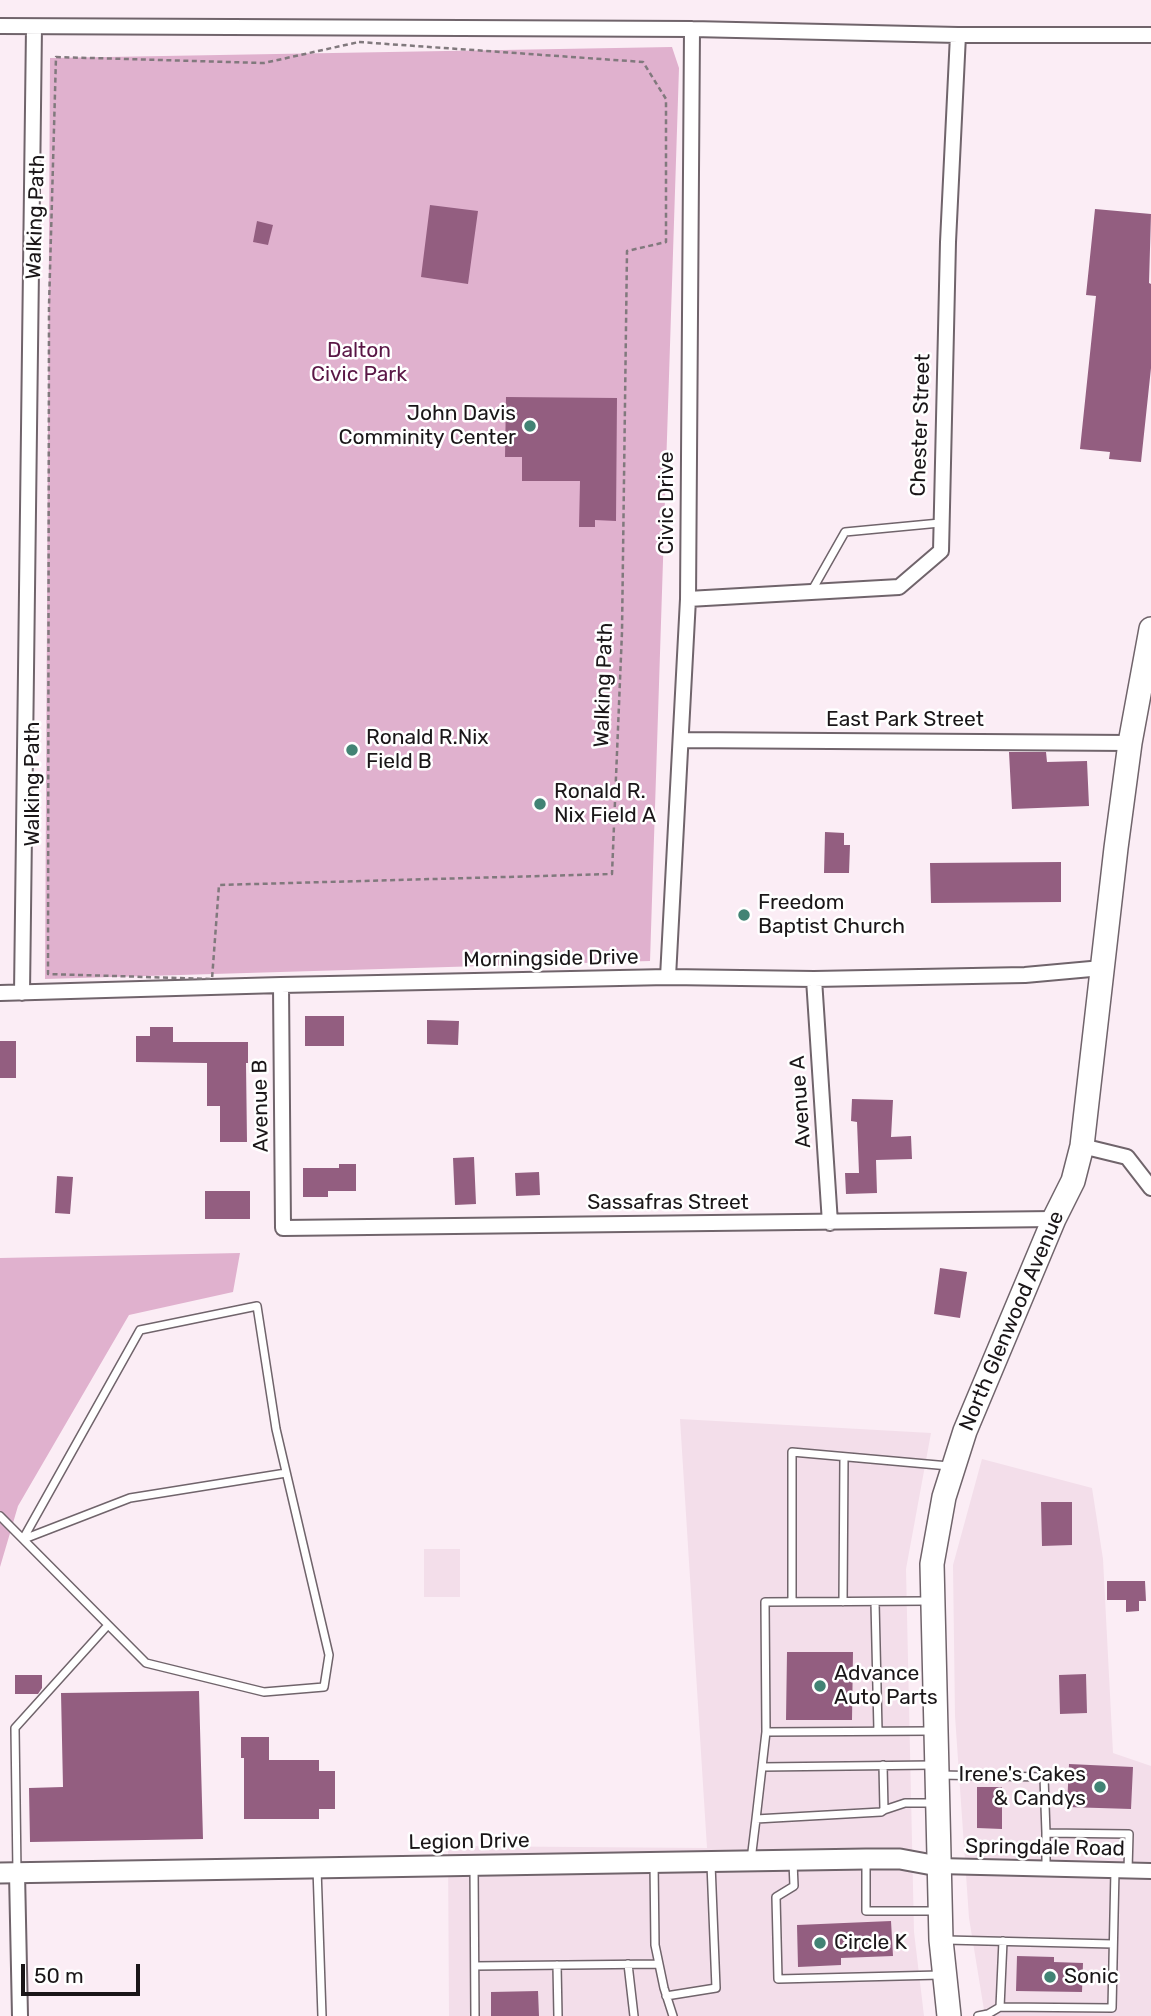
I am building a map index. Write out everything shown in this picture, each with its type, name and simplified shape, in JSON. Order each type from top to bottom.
[{"type":"main road","name":"North Glenwood Avenue","points":[[948,2016],[938,1866],[932,1564],[944,1497],[965,1431],[1054,1219],[1073,1181],[1082,1146],[1130,743],[1151,629]]},
{"type":"street","points":[[0,26],[692,29],[958,35],[1151,35]]},
{"type":"street","points":[[22,993],[34,27]]},
{"type":"street","name":"Civic Drive","points":[[668,977],[688,599],[692,29]]},
{"type":"street","name":"Chester Street","points":[[688,599],[899,587],[941,551],[948,242],[958,35]]},
{"type":"street","name":"East Park Street","points":[[681,740],[1130,743]]},
{"type":"street","name":"Morningside Drive","points":[[0,993],[668,977],[814,979],[1025,975],[1102,968]]},
{"type":"street","name":"Avenue A","points":[[814,979],[830,1223]]},
{"type":"street","name":"Avenue B","points":[[281,985],[283,1228]]},
{"type":"street","points":[[1082,1146],[1127,1157],[1151,1188]]},
{"type":"street","name":"Sassafras Street","points":[[283,1228],[1054,1219]]},
{"type":"street","name":"Legion Drive","points":[[8,1873],[900,1858],[938,1866]]},
{"type":"street","name":"Springdale Road","points":[[938,1866],[1151,1871]]},
{"type":"street","points":[[8,1873],[20,2016]]},
{"type":"lane","points":[[810,593],[845,532],[940,523]]},
{"type":"lane","points":[[0,1516],[108,1625],[146,1662],[264,1692],[324,1687],[329,1655],[276,1429],[257,1306],[140,1330],[23,1539]]},
{"type":"lane","points":[[792,1602],[792,1452],[953,1467]]},
{"type":"lane","points":[[843,1602],[844,1457]]},
{"type":"lane","points":[[23,1539],[130,1498],[286,1473]]},
{"type":"lane","points":[[751,1860],[766,1732],[765,1602],[933,1601]]},
{"type":"lane","points":[[875,1602],[878,1731]]},
{"type":"lane","points":[[8,1873],[15,1728],[108,1625]]},
{"type":"lane","points":[[766,1732],[935,1731]]},
{"type":"lane","points":[[762,1767],[883,1765],[1044,1777],[1046,1869]]},
{"type":"lane","points":[[883,1765],[884,1810]]},
{"type":"lane","points":[[756,1819],[884,1810],[905,1803],[937,1803]]},
{"type":"lane","points":[[978,2016],[1000,2007],[1112,2008],[1113,1944],[1121,1871],[1129,1834],[1046,1833]]},
{"type":"lane","points":[[866,1859],[866,1911],[940,1911]]},
{"type":"lane","points":[[792,1860],[794,1886],[776,1897],[778,1979],[944,1975]]},
{"type":"lane","points":[[666,1996],[716,1988],[711,1861]]},
{"type":"lane","points":[[654,1862],[655,1945],[673,2016]]},
{"type":"lane","points":[[474,1865],[475,2016]]},
{"type":"lane","points":[[317,1868],[322,2016]]},
{"type":"lane","points":[[941,1940],[1113,1944]]},
{"type":"lane","points":[[1000,2007],[1003,1941]]},
{"type":"lane","points":[[475,1966],[659,1964]]},
{"type":"lane","points":[[557,1965],[558,2016]]},
{"type":"lane","points":[[628,1965],[634,2016]]},
{"type":"path","name":"Walking Path","points":[[359,42],[643,62],[666,99],[666,242],[627,251],[622,632],[612,874],[219,886],[212,979],[48,974],[49,320],[56,57],[264,63],[359,42]]},
{"type":"shaded area","points":[[680,1419],[931,1433],[906,1569],[914,1932],[924,2016],[449,2016],[448,1846],[707,1848]]},
{"type":"shaded area","points":[[982,1459],[1092,1488],[1103,1559],[1113,1753],[1151,1766],[1151,2016],[985,2016],[969,1918],[955,1716],[953,1565]]},
{"type":"shaded area","points":[[424,1549],[460,1549],[460,1597],[424,1597]]},
{"type":"green space","name":"Dalton Civic Park","points":[[672,47],[679,68],[650,961],[45,979],[50,58]]},
{"type":"green space","points":[[240,1253],[233,1292],[129,1315],[18,1506],[0,1567],[0,1258]]},
{"type":"building","points":[[430,205],[478,211],[468,284],[421,277]]},
{"type":"building","points":[[1095,209],[1151,214],[1151,368],[1141,462],[1109,459],[1110,452],[1080,449],[1096,296],[1086,295]]},
{"type":"building","points":[[257,221],[273,225],[268,245],[253,242]]},
{"type":"building","points":[[506,397],[617,398],[616,521],[595,520],[595,527],[579,527],[580,481],[522,481],[522,457],[505,457]]},
{"type":"building","points":[[1009,752],[1046,752],[1047,762],[1087,761],[1089,806],[1012,809]]},
{"type":"building","points":[[825,832],[844,833],[844,845],[850,845],[849,873],[824,873]]},
{"type":"building","points":[[1061,862],[1061,902],[931,903],[930,863]]},
{"type":"building","points":[[305,1016],[344,1016],[344,1046],[305,1046]]},
{"type":"building","points":[[427,1020],[459,1021],[458,1045],[427,1044]]},
{"type":"building","points":[[150,1027],[173,1027],[173,1042],[248,1042],[247,1142],[220,1142],[220,1106],[207,1106],[207,1063],[136,1062],[136,1036],[150,1036]]},
{"type":"building","points":[[0,1041],[16,1041],[16,1078],[0,1078]]},
{"type":"building","points":[[852,1099],[893,1100],[891,1137],[911,1136],[912,1159],[876,1160],[877,1193],[846,1194],[845,1173],[859,1173],[857,1122],[851,1121]]},
{"type":"building","points":[[474,1157],[476,1204],[455,1205],[453,1158]]},
{"type":"building","points":[[339,1164],[356,1164],[356,1191],[328,1191],[328,1197],[303,1197],[303,1168],[339,1168]]},
{"type":"building","points":[[539,1172],[540,1195],[516,1196],[515,1173]]},
{"type":"building","points":[[57,1176],[73,1177],[70,1214],[55,1213]]},
{"type":"building","points":[[205,1191],[250,1191],[250,1219],[205,1219]]},
{"type":"building","points":[[940,1268],[967,1272],[960,1318],[934,1314]]},
{"type":"building","points":[[1041,1502],[1072,1502],[1072,1545],[1042,1546]]},
{"type":"building","points":[[1107,1581],[1145,1581],[1146,1601],[1139,1601],[1139,1611],[1126,1612],[1126,1600],[1107,1600]]},
{"type":"building","name":"Advance Auto Parts","points":[[787,1652],[853,1652],[852,1720],[786,1720]]},
{"type":"building","points":[[1086,1674],[1087,1713],[1060,1714],[1059,1675]]},
{"type":"building","points":[[15,1675],[42,1675],[42,1688],[38,1694],[15,1694]]},
{"type":"building","points":[[199,1691],[203,1839],[30,1842],[29,1788],[63,1787],[61,1693]]},
{"type":"building","points":[[241,1737],[269,1737],[269,1760],[319,1760],[319,1771],[335,1771],[335,1809],[319,1809],[319,1819],[244,1819],[244,1758],[241,1758]]},
{"type":"building","name":"Irene's Cakes & Candys","points":[[1069,1764],[1133,1767],[1131,1809],[1067,1807]]},
{"type":"building","points":[[977,1787],[1002,1787],[1002,1829],[977,1828]]},
{"type":"building","points":[[891,1921],[893,1956],[841,1958],[841,1965],[798,1967],[797,1925]]},
{"type":"building","name":"Sonic","points":[[1017,1956],[1054,1957],[1054,1962],[1083,1963],[1082,1992],[1016,1991]]},
{"type":"building","points":[[538,1991],[539,2016],[491,2016],[491,1992]]},
{"type":"place","name":"John Davis Comminity Center","points":[[530,426]]},
{"type":"place","name":"Ronald R.Nix Field B","points":[[352,750]]},
{"type":"place","name":"Ronald R. Nix Field A","points":[[540,804]]},
{"type":"place","name":"Freedom Baptist Church","points":[[744,915]]},
{"type":"place","name":"Advance Auto Parts","points":[[820,1686]]},
{"type":"place","name":"Irene's Cakes & Candys","points":[[1100,1787]]},
{"type":"place","name":"Circle K","points":[[820,1943]]},
{"type":"place","name":"Sonic","points":[[1050,1977]]}]
